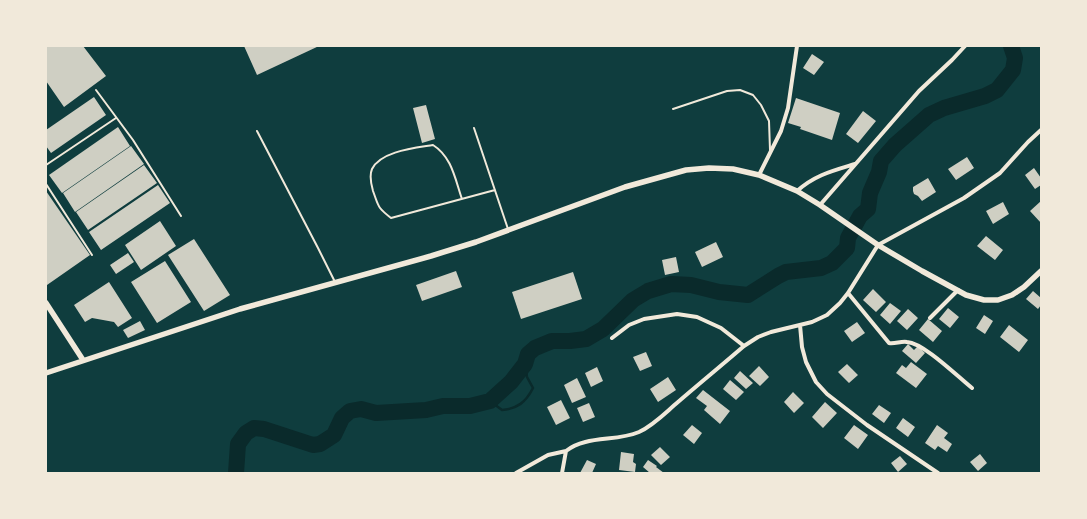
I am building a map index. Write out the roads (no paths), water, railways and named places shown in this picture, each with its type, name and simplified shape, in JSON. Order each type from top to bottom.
[{"type":"main road","points":[[46,373],[240,309],[335,284],[431,256],[508,230],[625,186],[686,170],[709,168],[733,169],[759,175],[796,191],[820,205],[878,245],[966,295],[984,300],[998,300],[1012,295],[1024,287],[1041,271]]},
{"type":"main road","points":[[46,303],[83,360]]},
{"type":"street","points":[[759,175],[781,131],[788,108],[797,46]]},
{"type":"street","points":[[820,205],[919,91],[965,46]]},
{"type":"street","points":[[516,473],[548,455],[566,451],[572,446],[584,442],[623,438],[640,431],[656,420],[744,346],[758,337],[771,332],[812,322],[827,315],[848,293],[878,245],[964,198],[1000,173],[1041,130]]},
{"type":"street","points":[[796,191],[807,182],[821,174],[856,164]]},
{"type":"street","points":[[930,318],[958,290]]},
{"type":"street","points":[[848,293],[888,343],[895,344],[907,342],[924,348],[972,388]]},
{"type":"street","points":[[612,338],[629,325],[644,319],[677,314],[697,317],[721,328],[744,346]]},
{"type":"street","points":[[800,325],[802,347],[806,362],[816,382],[827,394],[867,425],[938,473]]},
{"type":"street","points":[[562,473],[566,451]]},
{"type":"lane","points":[[839,46],[847,46]]},
{"type":"lane","points":[[96,90],[133,140],[181,216]]},
{"type":"lane","points":[[673,109],[727,91],[740,90],[753,95],[761,105],[769,121],[770,151]]},
{"type":"lane","points":[[46,165],[116,118]]},
{"type":"lane","points":[[474,128],[508,230]]},
{"type":"lane","points":[[258,131],[335,284]]},
{"type":"lane","points":[[462,199],[451,165],[442,151],[433,145],[406,149],[380,159],[372,170],[370,181],[380,209],[391,218],[462,199],[495,190]]},
{"type":"lane","points":[[46,184],[92,255]]},
{"type":"waterway","points":[[236,473],[238,444],[246,433],[254,428],[264,429],[313,445],[320,444],[334,435],[342,418],[350,411],[361,409],[376,413],[426,410],[443,406],[470,406],[490,401],[511,382],[525,364],[528,354],[535,348],[552,341],[586,339],[603,329],[633,300],[648,291],[671,284],[691,285],[719,292],[748,295],[786,272],[821,268],[832,263],[847,248],[848,238],[860,216],[868,209],[870,193],[879,172],[881,161],[895,145],[929,115],[944,108],[985,96],[997,90],[1013,70],[1015,58],[1011,46]]},
{"type":"waterway","points":[[490,401],[502,410],[517,406],[524,401],[533,388],[527,377],[525,364]]}]
